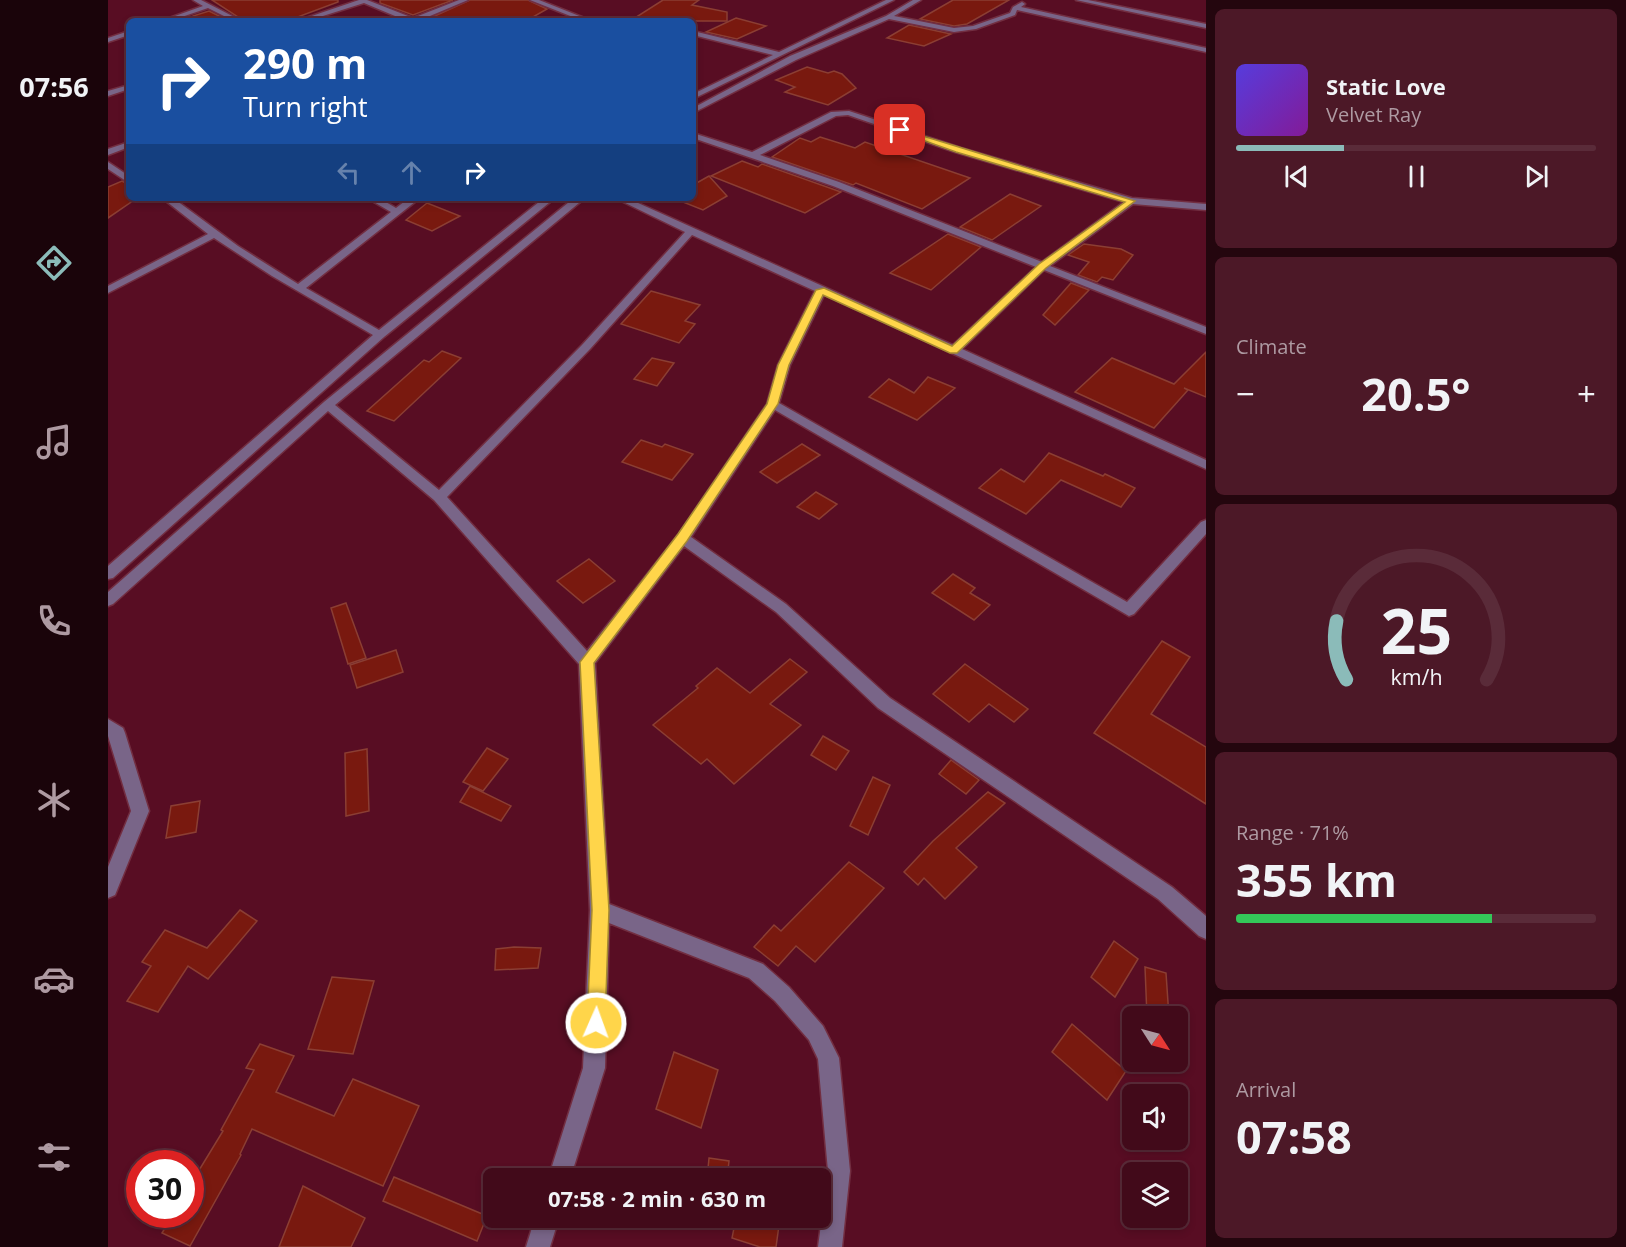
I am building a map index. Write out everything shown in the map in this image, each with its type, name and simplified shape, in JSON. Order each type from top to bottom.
[{"type":"street","points":[[196,0],[233,18]]},
{"type":"street","points":[[420,18],[465,0]]},
{"type":"street","points":[[533,0],[582,18]]},
{"type":"street","points":[[696,95],[891,0]]},
{"type":"street","points":[[696,109],[793,58],[888,17],[918,0]]},
{"type":"street","points":[[888,17],[954,30],[974,28],[1013,14],[1015,8],[1027,0]]},
{"type":"street","points":[[1080,0],[1206,26]]},
{"type":"street","points":[[310,18],[364,1],[406,18]]},
{"type":"street","points":[[173,18],[208,6]]},
{"type":"street","points":[[1015,8],[1206,50]]},
{"type":"street","points":[[696,32],[778,54]]},
{"type":"street","points":[[108,40],[126,34]]},
{"type":"street","points":[[108,94],[126,88]]},
{"type":"street","points":[[753,155],[834,114],[849,113],[958,150],[1131,201],[1206,207]]},
{"type":"street","points":[[696,136],[836,184],[1206,331]]},
{"type":"street","points":[[108,152],[126,145]]},
{"type":"street","points":[[108,165],[126,178]]},
{"type":"street","points":[[172,201],[196,217],[215,234],[299,288],[380,335]]},
{"type":"street","points":[[377,201],[397,212]]},
{"type":"street","points":[[299,288],[411,201]]},
{"type":"street","points":[[108,574],[380,335],[546,201]]},
{"type":"street","points":[[108,600],[328,405],[576,201]]},
{"type":"street","points":[[626,201],[1206,465]]},
{"type":"street","points":[[953,351],[1043,266],[1131,201]]},
{"type":"street","points":[[439,497],[586,347],[691,231]]},
{"type":"street","points":[[108,290],[215,234]]},
{"type":"street","points":[[587,662],[683,538],[772,404],[784,365],[820,290]]},
{"type":"street","points":[[772,404],[1129,610],[1206,525]]},
{"type":"street","points":[[328,405],[439,497],[587,662],[600,910],[594,1068],[562,1168]]},
{"type":"street","points":[[683,538],[781,608],[884,703],[1165,893],[1206,929]]},
{"type":"street","points":[[108,726],[117,733],[140,811],[108,889]]},
{"type":"street","points":[[600,910],[756,970],[782,994],[816,1033],[828,1058],[839,1171],[830,1247]]},
{"type":"street","points":[[538,1247],[544,1228]]},
{"type":"building","points":[[212,0],[338,0],[338,2],[295,18],[239,18]]},
{"type":"building","points":[[380,0],[453,0],[413,15],[380,3]]},
{"type":"building","points":[[470,0],[528,0],[547,9],[531,18],[430,18]]},
{"type":"building","points":[[663,0],[699,0],[692,5],[727,12],[727,21],[696,21],[696,18],[635,18]]},
{"type":"building","points":[[953,0],[1009,0],[967,24],[954,26],[920,19]]},
{"type":"building","points":[[209,11],[223,18],[193,18],[193,16]]},
{"type":"building","points":[[736,18],[766,26],[737,39],[706,32]]},
{"type":"building","points":[[909,25],[951,34],[924,46],[887,38]]},
{"type":"building","points":[[807,67],[842,74],[856,88],[828,105],[785,92],[795,87],[776,80]]},
{"type":"building","points":[[820,137],[855,148],[865,142],[970,178],[922,209],[856,183],[853,185],[772,157],[800,138],[811,142]]},
{"type":"building","points":[[742,161],[758,167],[762,164],[841,192],[805,213],[711,176]]},
{"type":"building","points":[[709,176],[727,196],[703,210],[680,201],[696,201],[696,183]]},
{"type":"building","points":[[122,181],[126,183],[126,201],[133,201],[108,218],[108,187]]},
{"type":"building","points":[[1010,194],[1041,206],[992,240],[960,227]]},
{"type":"building","points":[[427,203],[460,216],[432,231],[406,220]]},
{"type":"building","points":[[948,234],[981,247],[931,290],[890,273]]},
{"type":"building","points":[[1084,244],[1121,249],[1133,255],[1113,280],[1102,277],[1097,282],[1078,275],[1089,262],[1068,255]]},
{"type":"building","points":[[1071,283],[1089,290],[1055,325],[1043,315]]},
{"type":"building","points":[[651,291],[700,305],[685,321],[695,324],[679,343],[621,324]]},
{"type":"building","points":[[442,351],[461,358],[394,421],[367,411],[424,360],[429,362]]},
{"type":"building","points":[[1206,352],[1206,397],[1184,388],[1188,390],[1154,428],[1075,392],[1112,358],[1174,384]]},
{"type":"building","points":[[652,358],[674,363],[657,386],[634,379]]},
{"type":"building","points":[[928,377],[955,388],[917,420],[869,397],[889,379],[914,393]]},
{"type":"building","points":[[641,440],[662,447],[665,444],[693,454],[672,480],[622,462]]},
{"type":"building","points":[[802,444],[820,455],[777,483],[760,472]]},
{"type":"building","points":[[1049,453],[1135,488],[1121,507],[1061,480],[1026,514],[979,488],[1001,469],[1024,482]]},
{"type":"building","points":[[816,492],[837,504],[819,519],[797,507]]},
{"type":"building","points":[[589,559],[615,581],[583,603],[557,581]]},
{"type":"building","points":[[953,574],[975,588],[970,593],[990,605],[974,620],[932,593]]},
{"type":"building","points":[[346,603],[366,658],[348,664],[331,608]]},
{"type":"building","points":[[1162,641],[1190,657],[1151,714],[1206,747],[1206,804],[1094,733]]},
{"type":"building","points":[[396,650],[403,672],[357,688],[350,665]]},
{"type":"building","points":[[790,659],[807,672],[770,704],[801,725],[734,784],[707,759],[701,764],[653,725],[698,688],[696,686],[717,668],[750,693]]},
{"type":"building","points":[[965,664],[1028,709],[1014,722],[989,704],[969,722],[933,694]]},
{"type":"building","points":[[823,736],[849,751],[836,770],[811,755]]},
{"type":"building","points":[[487,748],[508,759],[483,791],[463,782]]},
{"type":"building","points":[[367,749],[369,811],[346,816],[345,753]]},
{"type":"building","points":[[951,760],[979,780],[966,794],[939,774]]},
{"type":"building","points":[[873,777],[890,785],[868,835],[850,826]]},
{"type":"building","points":[[470,786],[511,806],[501,821],[460,802]]},
{"type":"building","points":[[988,792],[1005,803],[956,848],[977,867],[945,899],[924,878],[918,885],[904,872],[933,841]]},
{"type":"building","points":[[200,801],[196,832],[166,838],[171,806]]},
{"type":"building","points":[[849,862],[884,888],[815,962],[796,946],[778,966],[754,947],[774,925],[781,931]]},
{"type":"building","points":[[240,910],[257,921],[208,979],[188,966],[158,1012],[127,1001],[151,966],[142,962],[165,930],[207,948]]},
{"type":"building","points":[[1114,941],[1138,959],[1115,997],[1091,977]]},
{"type":"building","points":[[541,948],[538,968],[495,970],[496,949]]},
{"type":"building","points":[[1145,967],[1166,973],[1168,1006],[1147,1006]]},
{"type":"building","points":[[332,977],[374,981],[353,1054],[308,1049]]},
{"type":"building","points":[[1072,1024],[1122,1068],[1122,1072],[1125,1072],[1107,1100],[1052,1052]]},
{"type":"building","points":[[260,1044],[294,1056],[276,1092],[334,1116],[353,1079],[419,1106],[383,1186],[252,1129],[241,1155],[204,1221],[204,1162],[223,1131],[221,1130],[254,1070],[246,1068]]},
{"type":"building","points":[[674,1052],[718,1070],[701,1128],[656,1109]]},
{"type":"building","points":[[709,1158],[729,1161],[728,1168],[708,1168]]},
{"type":"building","points":[[394,1177],[483,1214],[483,1226],[477,1241],[383,1201]]},
{"type":"building","points":[[303,1186],[365,1218],[351,1247],[279,1247]]},
{"type":"building","points":[[165,1228],[200,1228],[190,1246],[162,1233]]},
{"type":"building","points":[[734,1228],[779,1228],[776,1247],[760,1247],[732,1238]]},
{"type":"route","points":[[596,1023],[600,910],[587,662],[683,538],[772,404],[784,365],[820,290],[953,351],[1043,266],[1131,201],[958,150],[900,130]]}]
